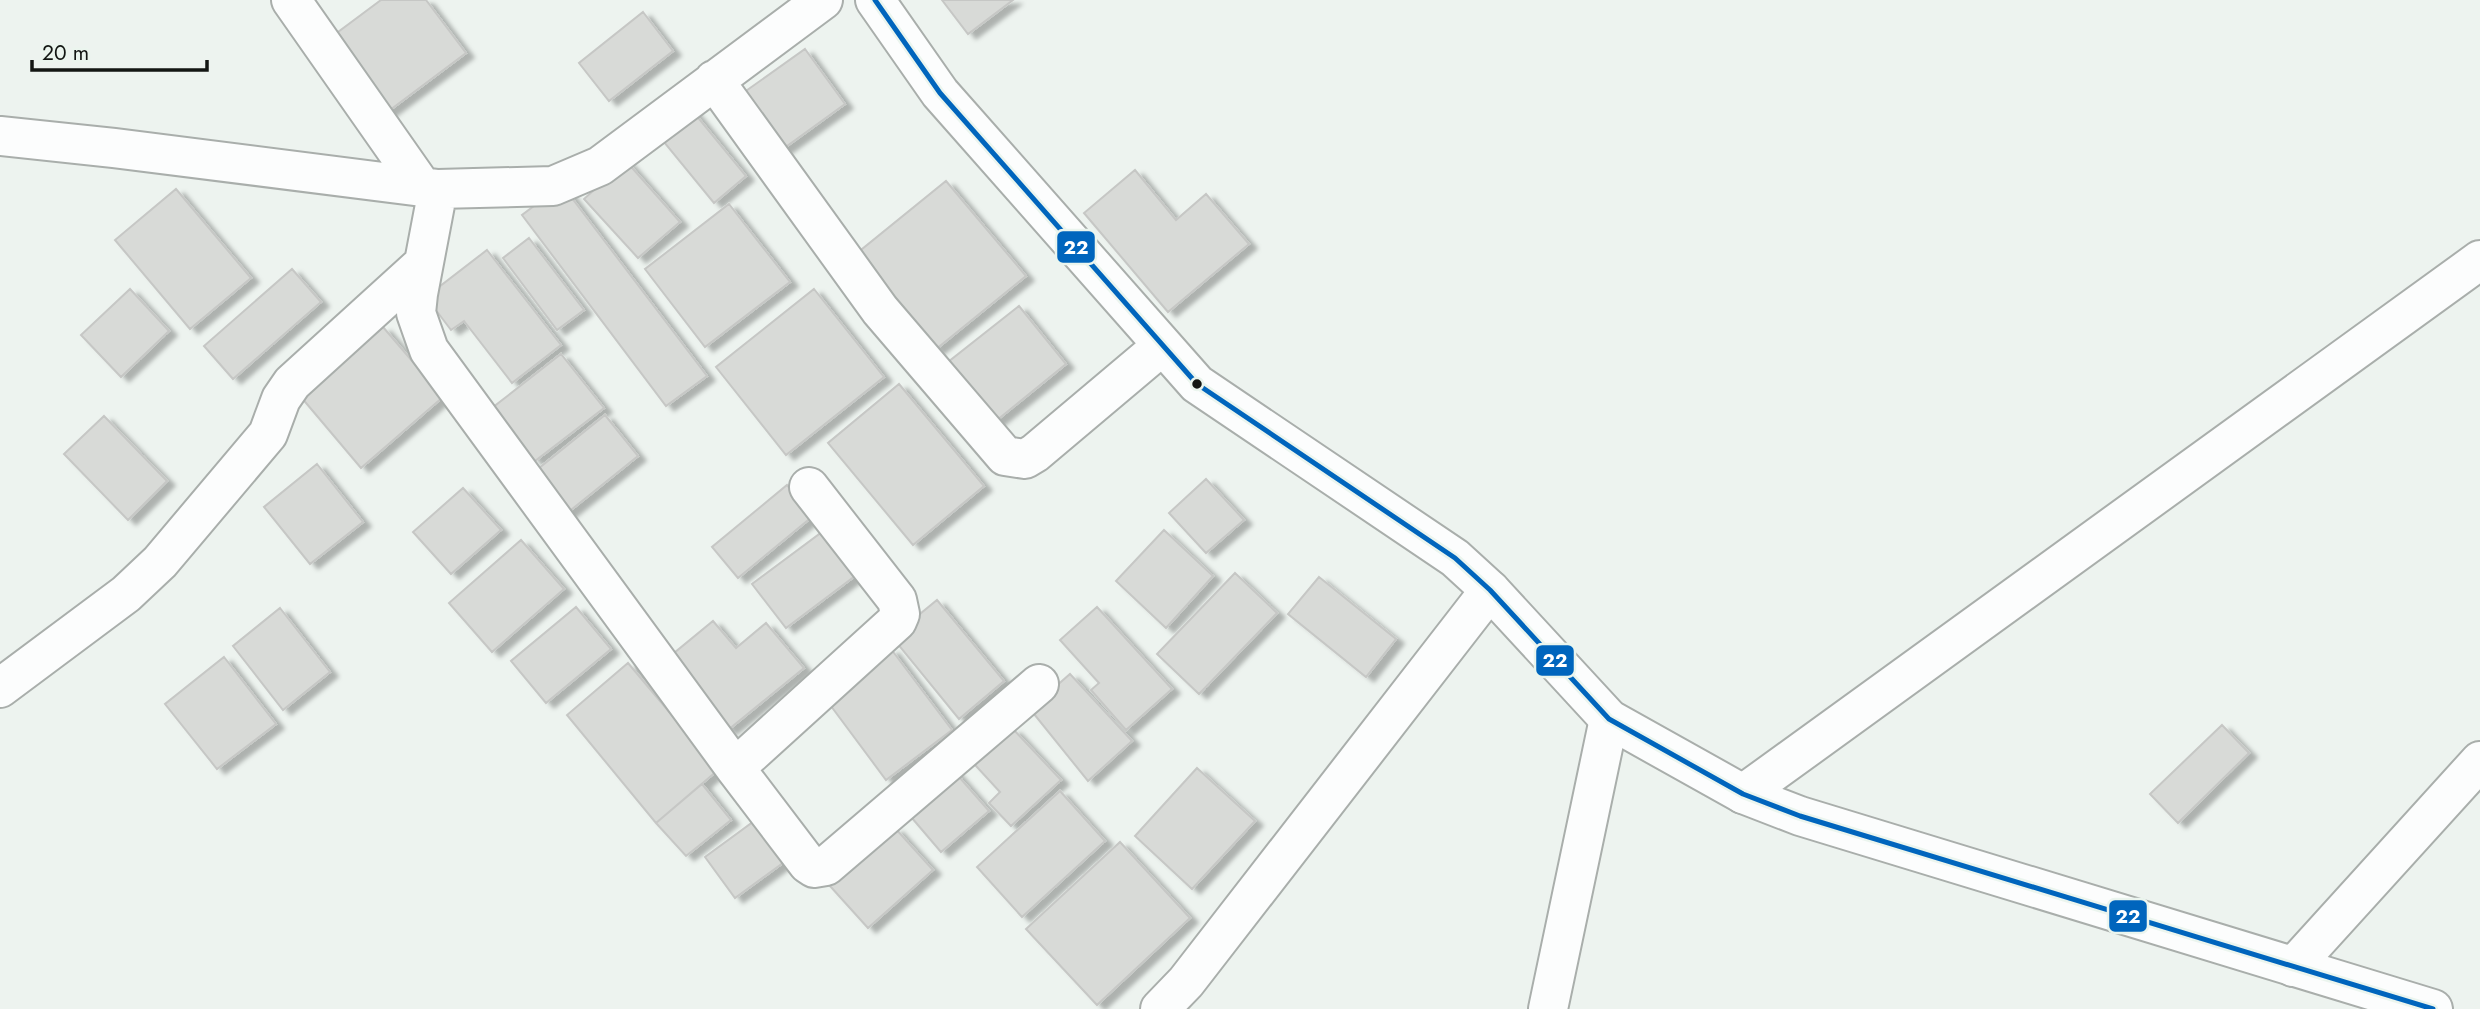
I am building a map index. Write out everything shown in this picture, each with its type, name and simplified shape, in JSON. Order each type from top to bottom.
[{"type":"street","points":[[291,0],[430,188],[416,313],[429,350],[801,858],[814,868],[826,866],[1039,684]]},
{"type":"street","points":[[0,136],[430,188],[553,186],[600,166],[823,0]]},
{"type":"street","points":[[875,0],[940,93],[1197,384],[1455,558],[1490,590],[1609,719],[1744,794],[1800,816],[2433,1009]]},
{"type":"street","points":[[714,80],[876,304],[1004,456],[1025,459],[1035,453],[1162,346]]},
{"type":"street","points":[[1744,794],[2480,260]]},
{"type":"street","points":[[0,688],[142,580],[268,434],[281,399],[292,383],[423,264]]},
{"type":"street","points":[[735,768],[897,621],[900,614],[897,600],[809,487]]},
{"type":"street","points":[[1160,1009],[1186,982],[1490,590]]},
{"type":"street","points":[[1548,1009],[1609,719]]},
{"type":"street","points":[[2293,967],[2480,761]]},
{"type":"building","points":[[381,0],[426,0],[466,53],[386,113],[330,38]]},
{"type":"building","points":[[942,0],[1013,0],[968,34]]},
{"type":"building","points":[[643,12],[673,51],[609,101],[579,63]]},
{"type":"building","points":[[805,49],[845,104],[776,154],[736,98]]},
{"type":"building","points":[[691,109],[746,176],[714,203],[659,136]]},
{"type":"building","points":[[626,161],[680,222],[638,258],[584,199]]},
{"type":"building","points":[[1135,170],[1176,220],[1206,194],[1249,244],[1168,312],[1084,213]]},
{"type":"building","points":[[946,181],[1026,276],[935,350],[856,254]]},
{"type":"building","points":[[562,185],[707,376],[666,406],[522,215]]},
{"type":"building","points":[[176,189],[251,278],[190,329],[115,240]]},
{"type":"building","points":[[729,204],[790,282],[705,347],[645,269]]},
{"type":"building","points":[[529,238],[584,310],[557,330],[503,258]]},
{"type":"building","points":[[487,250],[561,345],[512,383],[464,321],[451,330],[426,297]]},
{"type":"building","points":[[292,269],[321,302],[233,379],[204,346]]},
{"type":"building","points":[[130,289],[169,331],[121,377],[81,335]]},
{"type":"building","points":[[814,289],[884,377],[786,455],[716,367]]},
{"type":"building","points":[[1019,306],[1066,364],[991,425],[943,366]]},
{"type":"building","points":[[383,327],[443,397],[361,468],[301,397]]},
{"type":"building","points":[[561,354],[604,408],[535,461],[492,408]]},
{"type":"building","points":[[899,384],[984,486],[913,545],[828,443]]},
{"type":"building","points":[[605,415],[638,456],[561,518],[528,477]]},
{"type":"building","points":[[104,416],[167,481],[128,520],[64,454]]},
{"type":"building","points":[[317,464],[363,522],[310,564],[264,507]]},
{"type":"building","points":[[1206,479],[1244,520],[1206,553],[1169,513]]},
{"type":"building","points":[[787,485],[813,516],[738,578],[712,547]]},
{"type":"building","points":[[463,488],[501,530],[451,574],[413,532]]},
{"type":"building","points":[[1164,530],[1213,576],[1166,628],[1116,581]]},
{"type":"building","points":[[822,532],[855,576],[786,628],[752,584]]},
{"type":"building","points":[[521,540],[564,589],[492,652],[449,603]]},
{"type":"building","points":[[1235,573],[1277,613],[1199,694],[1157,654]]},
{"type":"building","points":[[1319,577],[1396,639],[1366,677],[1288,614]]},
{"type":"building","points":[[937,600],[1004,681],[959,719],[892,637]]},
{"type":"building","points":[[576,607],[611,649],[546,703],[511,661]]},
{"type":"building","points":[[1097,607],[1172,689],[1126,730],[1091,690],[1099,683],[1060,640]]},
{"type":"building","points":[[280,608],[330,672],[283,710],[233,646]]},
{"type":"building","points":[[713,621],[736,648],[766,623],[804,668],[728,730],[668,658]]},
{"type":"building","points":[[891,649],[952,730],[886,780],[825,698]]},
{"type":"building","points":[[224,657],[276,724],[217,769],[165,704]]},
{"type":"building","points":[[628,663],[718,770],[656,823],[567,715]]},
{"type":"building","points":[[1070,674],[1132,741],[1088,781],[1030,709]]},
{"type":"building","points":[[2222,725],[2249,753],[2178,823],[2150,794]]},
{"type":"building","points":[[1013,729],[1061,780],[1011,826],[989,803],[1000,792],[965,754]]},
{"type":"building","points":[[1197,768],[1255,821],[1192,889],[1135,836]]},
{"type":"building","points":[[953,770],[989,811],[941,852],[906,811]]},
{"type":"building","points":[[702,784],[731,820],[686,856],[656,823]]},
{"type":"building","points":[[1060,791],[1105,841],[1022,917],[977,867]]},
{"type":"building","points":[[757,819],[787,860],[735,898],[705,857]]},
{"type":"building","points":[[895,828],[933,870],[868,928],[830,886]]},
{"type":"building","points":[[1120,842],[1190,918],[1097,1005],[1026,929]]},
{"type":"transit line","name":"22","points":[[875,0],[940,93],[1197,384],[1455,558],[1490,590],[1609,719],[1743,794],[1800,816],[2433,1009]]}]
